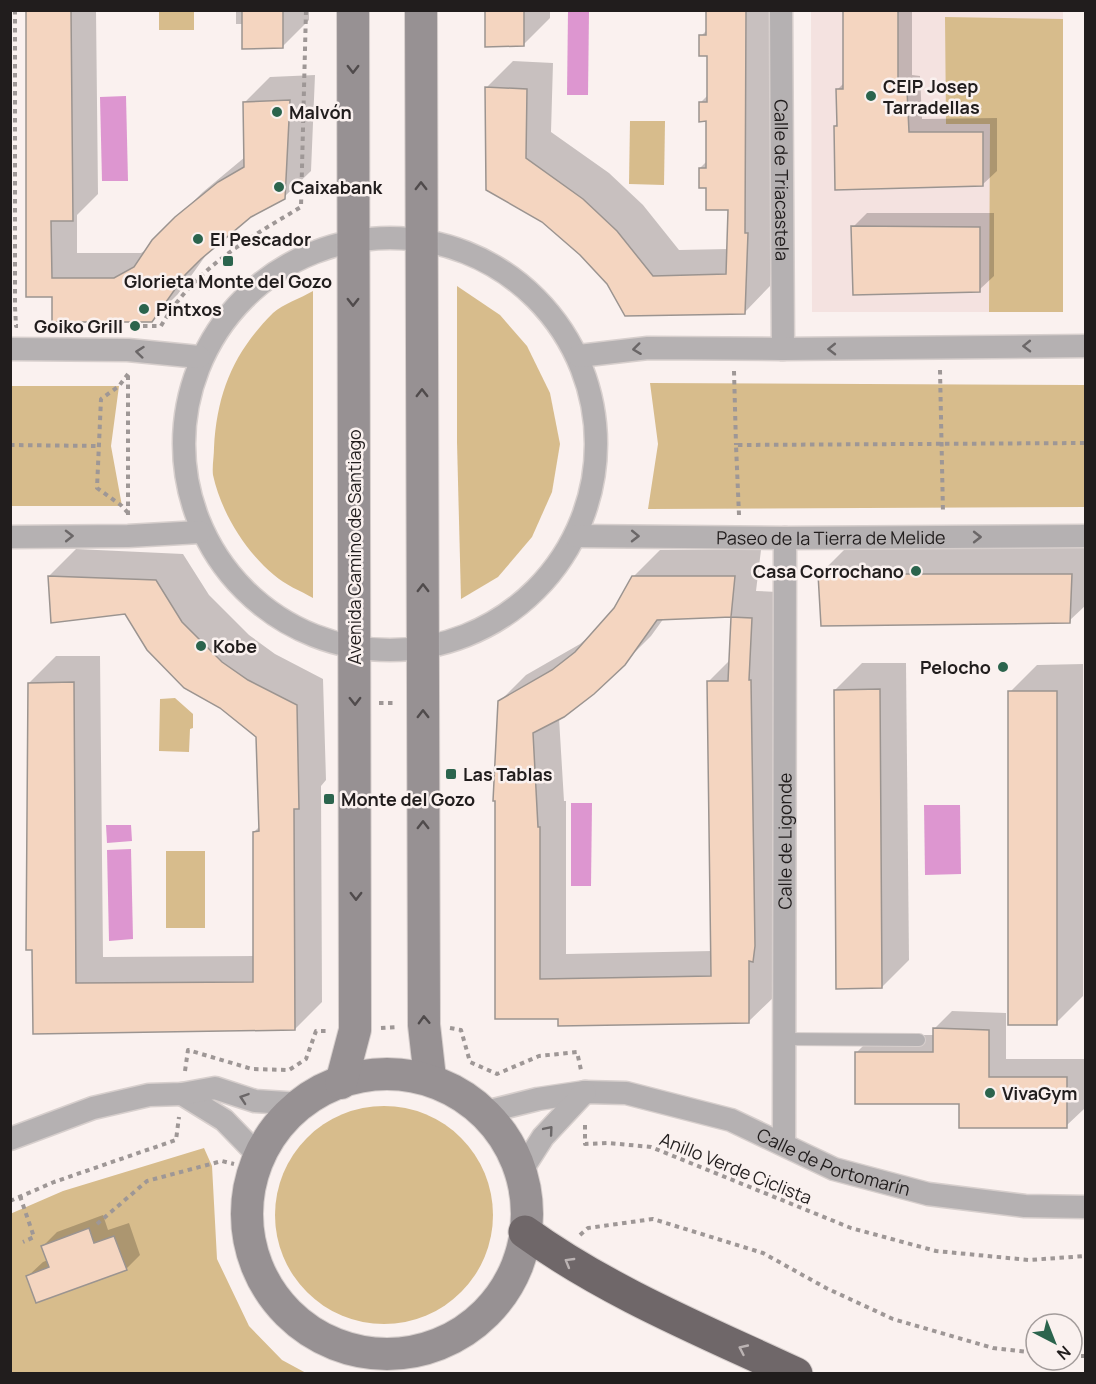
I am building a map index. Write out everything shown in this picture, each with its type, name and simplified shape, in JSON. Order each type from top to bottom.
[{"type":"highway","points":[[525,1232],[556,1254],[623,1294],[796,1374]]},
{"type":"street","name":"Avenida Camino de Santiago","points":[[341,1083],[355,1030],[353,10]]},
{"type":"street","points":[[421,10],[424,1025],[430,1078]]},
{"type":"street","name":"Calle de Triacastela","points":[[781,10],[783,349]]},
{"type":"street","points":[[352,243],[421,244],[470,255],[514,279],[551,314],[579,356],[594,400],[598,446],[592,492],[576,536],[550,575],[515,608],[473,632],[423,647],[389,647],[354,643],[304,630],[262,606],[226,573],[200,532],[182,475],[182,415],[199,357],[251,292],[314,253],[352,243]]},
{"type":"street","points":[[579,356],[648,348],[783,349],[1086,345]]},
{"type":"street","points":[[10,349],[128,350],[199,357]]},
{"type":"street","points":[[10,537],[128,536],[200,532]]},
{"type":"street","name":"Paseo de la Tierra de Melide","points":[[576,536],[785,538],[1086,536]]},
{"type":"street","name":"Calle de Ligonde","points":[[784,1144],[785,538]]},
{"type":"street","points":[[385,1073],[430,1078],[460,1092],[486,1112],[511,1148],[525,1189],[525,1232],[516,1267],[498,1298],[472,1324],[441,1343],[404,1356],[365,1356],[329,1342],[292,1318],[264,1284],[249,1243],[247,1199],[256,1163],[279,1124],[307,1099],[341,1083],[385,1073]]},
{"type":"street","points":[[10,1140],[93,1108],[149,1095],[182,1094],[215,1088],[255,1101],[302,1104]]},
{"type":"street","points":[[520,1173],[543,1137],[585,1092]]},
{"type":"street","name":"Calle de Portomarín","points":[[486,1112],[538,1099],[585,1092],[626,1093],[731,1120],[834,1169],[928,1194],[1025,1206],[1086,1207]]},
{"type":"street","points":[[182,1094],[224,1120],[256,1163]]},
{"type":"street","points":[[329,1342],[343,1374]]},
{"type":"street","points":[[429,1374],[441,1343]]},
{"type":"lane","points":[[784,1039],[919,1040]]},
{"type":"path","points":[[15,10],[15,306],[16,326],[28,326]]},
{"type":"path","points":[[141,326],[161,326],[172,307],[189,287],[221,258],[302,207],[306,10]]},
{"type":"path","points":[[128,350],[128,536]]},
{"type":"path","points":[[940,369],[943,513]]},
{"type":"path","points":[[734,371],[739,515]]},
{"type":"path","points":[[128,374],[119,386],[101,399],[97,488],[128,513]]},
{"type":"path","points":[[736,445],[1086,443]]},
{"type":"path","points":[[10,446],[100,446]]},
{"type":"path","points":[[355,703],[423,703]]},
{"type":"path","name":"Anillo Verde Ciclista","points":[[188,1050],[252,1069],[289,1070],[306,1059],[316,1031],[424,1025],[461,1030],[470,1062],[497,1074],[538,1056],[577,1052],[585,1092],[585,1144],[608,1143],[651,1147],[851,1228],[936,1251],[1029,1260],[1086,1256]]},
{"type":"path","points":[[10,1201],[54,1182],[176,1140]]},
{"type":"path","points":[[97,1224],[147,1181],[222,1161],[256,1163]]},
{"type":"path","points":[[20,1197],[34,1237],[23,1242]]},
{"type":"path","points":[[556,1254],[588,1228],[653,1219],[763,1253],[826,1288],[893,1319],[993,1348],[1024,1352]]},
{"type":"shaded area","points":[[159,11],[194,11],[194,30],[159,30]]},
{"type":"shaded area","points":[[568,11],[589,11],[588,95],[567,95]]},
{"type":"shaded area","points":[[811,11],[1063,11],[1063,312],[812,312]]},
{"type":"shaded area","points":[[945,17],[1063,19],[1063,312],[989,312],[990,124],[946,124]]},
{"type":"shaded area","points":[[126,96],[128,181],[102,181],[100,97]]},
{"type":"shaded area","points":[[630,121],[665,121],[664,185],[629,184]]},
{"type":"shaded area","points":[[457,286],[500,315],[527,346],[550,393],[560,444],[552,492],[532,537],[498,577],[461,599],[457,442]]},
{"type":"shaded area","points":[[313,291],[313,598],[278,579],[244,543],[222,503],[213,469],[219,409],[230,374],[238,358],[259,328],[273,313]]},
{"type":"shaded area","points":[[650,383],[1085,385],[1085,507],[648,509],[658,444]]},
{"type":"shaded area","points":[[11,386],[119,386],[111,446],[122,506],[11,506]]},
{"type":"shaded area","points":[[175,698],[193,714],[189,752],[159,751],[160,699]]},
{"type":"shaded area","points":[[571,803],[592,803],[591,886],[571,886]]},
{"type":"shaded area","points":[[924,805],[960,805],[961,874],[925,875]]},
{"type":"shaded area","points":[[106,825],[131,825],[132,841],[107,843]]},
{"type":"shaded area","points":[[131,849],[133,939],[109,941],[107,850]]},
{"type":"shaded area","points":[[166,851],[205,851],[205,928],[166,928]]},
{"type":"shaded area","points":[[384,1106],[405,1108],[426,1114],[444,1124],[461,1138],[475,1155],[485,1173],[491,1194],[493,1215],[491,1236],[485,1257],[475,1275],[461,1292],[444,1306],[426,1316],[405,1322],[384,1324],[363,1322],[342,1316],[324,1306],[307,1292],[293,1275],[283,1257],[277,1236],[275,1215],[277,1194],[283,1173],[293,1155],[307,1138],[324,1124],[342,1114],[363,1108]]},
{"type":"shaded area","points":[[204,1148],[212,1166],[217,1259],[249,1326],[282,1360],[306,1373],[11,1373],[10,1214],[63,1191]]},
{"type":"building","points":[[26,10],[71,10],[73,221],[51,221],[52,278],[114,278],[134,267],[152,240],[175,217],[218,182],[244,167],[243,102],[290,100],[285,199],[251,217],[201,259],[185,275],[152,322],[52,322],[52,297],[26,297]]},
{"type":"building","points":[[242,10],[283,10],[283,48],[242,49]]},
{"type":"building","points":[[485,10],[524,10],[524,46],[485,47]]},
{"type":"building","points":[[706,10],[746,10],[745,233],[748,233],[745,314],[625,316],[607,284],[580,255],[542,222],[486,190],[485,87],[527,89],[526,158],[583,199],[617,231],[653,276],[726,274],[728,210],[706,210],[706,188],[699,188],[699,168],[706,168],[706,121],[699,122],[699,102],[707,102],[707,56],[699,56],[699,35],[706,35]]},
{"type":"building","name":"CEIP Josep Tarradellas","points":[[843,10],[898,10],[898,89],[907,90],[909,132],[983,132],[983,186],[835,190],[834,126],[837,126],[836,89],[843,89]]},
{"type":"building","points":[[851,226],[980,227],[980,292],[853,295]]},
{"type":"building","points":[[818,574],[1072,574],[1070,623],[821,626]]},
{"type":"building","points":[[48,576],[156,580],[182,622],[222,662],[248,680],[297,705],[299,809],[294,809],[295,1030],[33,1034],[32,950],[26,950],[28,683],[74,682],[76,983],[253,982],[253,832],[259,831],[256,737],[220,708],[184,688],[147,650],[125,614],[51,623]]},
{"type":"building","points":[[632,576],[735,576],[731,617],[752,618],[749,680],[751,680],[755,946],[753,962],[749,961],[749,1023],[558,1026],[558,1019],[495,1019],[495,801],[493,801],[498,701],[552,670],[575,652],[614,608]],"holes":[[[731,617],[728,681],[707,681],[711,976],[540,979],[540,827],[538,827],[533,733],[564,717],[594,694],[625,665],[657,620]]]},
{"type":"building","points":[[880,689],[882,988],[836,989],[834,690]]},
{"type":"building","points":[[1008,691],[1057,691],[1057,1025],[1008,1025]]},
{"type":"building","points":[[933,1028],[989,1030],[989,1077],[1067,1077],[1067,1128],[959,1128],[959,1104],[855,1104],[855,1052],[933,1052]]},
{"type":"building","points":[[89,1228],[94,1243],[114,1236],[127,1270],[36,1303],[26,1276],[49,1267],[41,1246]]},
{"type":"place","name":"CEIP Josep Tarradellas","points":[[871,96]]},
{"type":"place","name":"Malvón","points":[[277,112]]},
{"type":"place","name":"Caixabank","points":[[279,187]]},
{"type":"place","name":"El Pescador","points":[[198,239]]},
{"type":"place","name":"Glorieta Monte del Gozo","points":[[228,261]]},
{"type":"place","name":"Pintxos","points":[[144,309]]},
{"type":"place","name":"Goiko Grill","points":[[135,326]]},
{"type":"place","name":"Casa Corrochano","points":[[916,571]]},
{"type":"place","name":"Kobe","points":[[201,646]]},
{"type":"place","name":"Pelocho","points":[[1003,667]]},
{"type":"place","name":"Las Tablas","points":[[451,774]]},
{"type":"place","name":"Monte del Gozo","points":[[329,799]]},
{"type":"place","name":"VivaGym","points":[[990,1093]]}]
